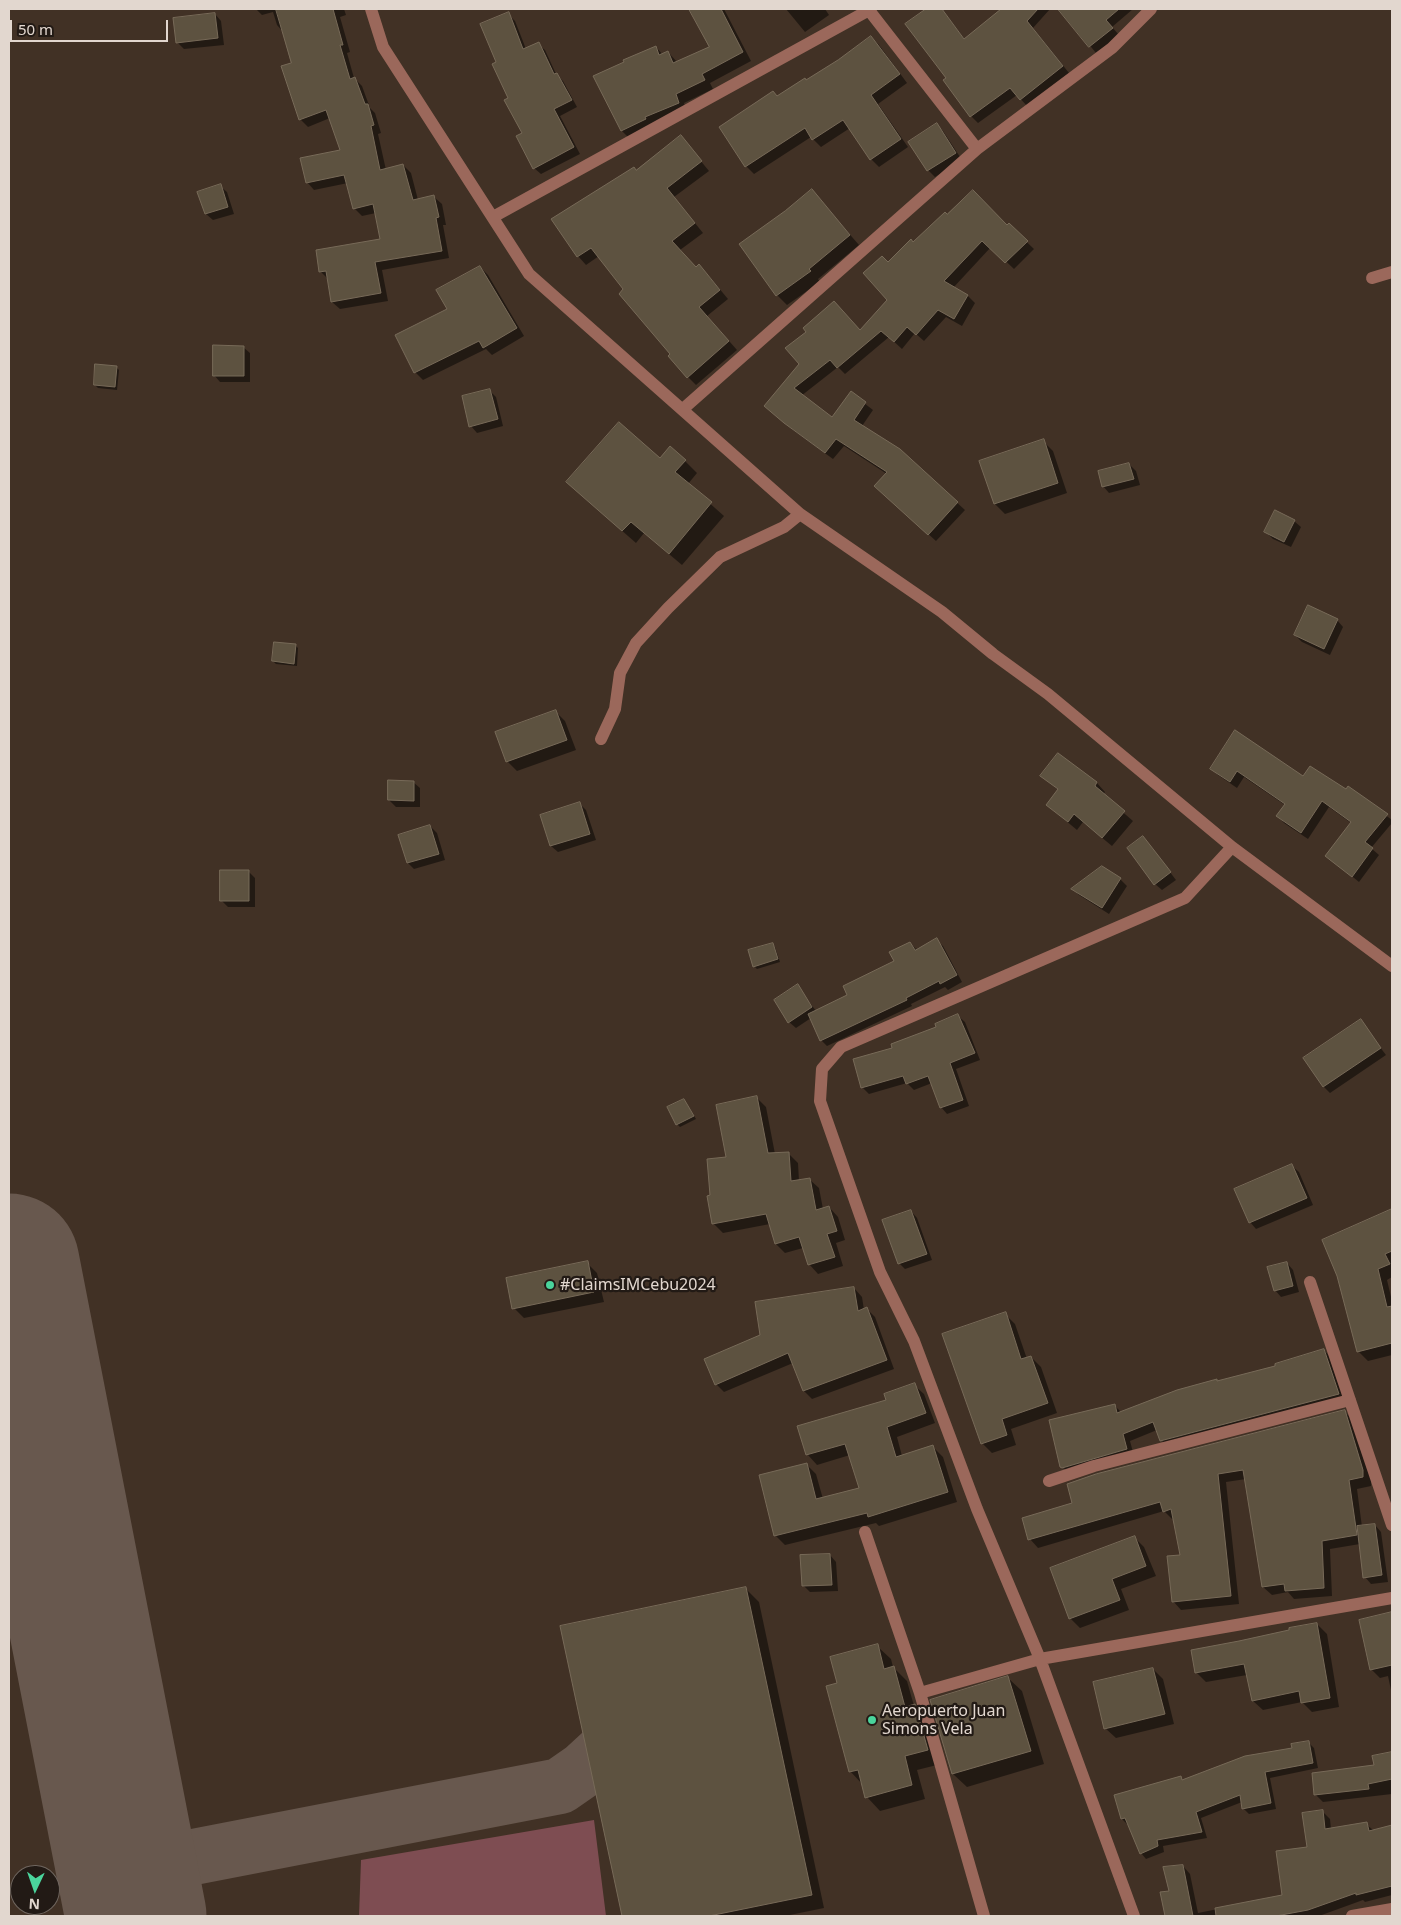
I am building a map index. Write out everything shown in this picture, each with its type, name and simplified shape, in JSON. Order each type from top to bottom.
[{"type":"street","points":[[371,9],[383,47],[529,274],[800,514],[942,612],[993,654],[1048,694],[1232,847],[1392,966]]},
{"type":"street","points":[[493,217],[869,9],[977,149]]},
{"type":"street","points":[[682,409],[977,149],[1112,48],[1151,9]]},
{"type":"street","points":[[1372,278],[1392,272]]},
{"type":"street","points":[[601,738],[615,709],[620,673],[636,642],[720,557],[784,527],[800,514]]},
{"type":"street","points":[[1134,1916],[1040,1660],[978,1509],[914,1341],[880,1272],[820,1101],[822,1069],[841,1047],[1185,898],[1232,847]]},
{"type":"street","points":[[1310,1282],[1392,1525]]},
{"type":"street","points":[[1049,1481],[1094,1466],[1350,1400]]},
{"type":"street","points":[[866,1532],[920,1692],[984,1916]]},
{"type":"street","points":[[920,1692],[1040,1660],[1392,1598]]},
{"type":"street","points":[[1352,1916],[1392,1909]]},
{"type":"shaded area","points":[[594,1820],[606,1916],[359,1916],[361,1860]]},
{"type":"building","points":[[276,9],[333,9],[343,45],[340,45],[350,79],[355,77],[365,104],[368,104],[374,125],[371,126],[380,170],[403,164],[413,200],[434,195],[439,217],[436,218],[442,251],[375,262],[381,293],[331,302],[326,271],[319,272],[316,250],[380,239],[373,204],[353,209],[344,175],[306,183],[300,158],[340,150],[326,110],[299,120],[281,66],[291,63]]},
{"type":"building","points":[[689,9],[721,9],[743,52],[702,74],[705,80],[676,94],[679,103],[645,117],[646,119],[621,131],[593,76],[624,62],[623,60],[656,46],[659,55],[668,51],[673,63],[709,47]]},
{"type":"building","points":[[926,9],[942,9],[964,39],[1001,9],[1038,9],[1027,21],[1063,66],[1020,100],[1010,88],[970,117],[943,80],[946,78],[905,24]]},
{"type":"building","points":[[1058,9],[1119,9],[1106,20],[1113,28],[1089,47]]},
{"type":"building","points":[[509,12],[523,49],[539,42],[554,74],[557,73],[572,100],[554,109],[574,147],[533,169],[516,136],[522,133],[504,100],[508,98],[492,64],[496,62],[480,24]]},
{"type":"building","points":[[215,13],[218,38],[176,43],[173,18]]},
{"type":"building","points":[[871,36],[900,74],[871,95],[901,139],[870,160],[843,120],[812,140],[805,128],[745,167],[719,127],[773,91],[777,96],[805,78],[806,80]]},
{"type":"building","points":[[937,123],[956,153],[927,171],[908,142]]},
{"type":"building","points":[[681,135],[702,161],[667,188],[695,223],[672,241],[696,267],[699,264],[720,290],[699,307],[729,341],[687,378],[668,356],[670,354],[619,294],[623,289],[591,248],[577,257],[551,219],[634,167],[636,170]]},
{"type":"building","points":[[221,184],[228,207],[205,214],[197,192]]},
{"type":"building","points":[[812,189],[850,235],[809,269],[811,271],[776,296],[739,244]]},
{"type":"building","points":[[973,190],[1007,225],[1009,223],[1028,241],[1005,263],[982,241],[944,281],[968,295],[954,319],[938,310],[916,335],[907,327],[894,342],[881,331],[837,368],[830,360],[794,388],[832,417],[851,391],[866,402],[854,420],[900,449],[958,502],[928,535],[874,486],[887,472],[836,439],[825,453],[764,406],[799,364],[785,348],[806,332],[803,328],[834,301],[860,330],[887,300],[863,273],[882,256],[888,262],[911,239],[913,242],[945,212],[947,214]]},
{"type":"building","points":[[480,266],[517,328],[483,348],[479,341],[414,373],[395,335],[447,309],[436,290]]},
{"type":"building","points":[[213,345],[244,346],[244,376],[213,376]]},
{"type":"building","points":[[95,364],[117,366],[115,387],[94,385]]},
{"type":"building","points":[[490,389],[498,419],[469,427],[462,396]]},
{"type":"building","points":[[619,422],[660,458],[670,446],[686,460],[675,472],[712,502],[669,554],[631,522],[622,531],[566,482]]},
{"type":"building","points":[[1044,439],[1058,483],[994,504],[979,461]]},
{"type":"building","points":[[1129,463],[1134,479],[1102,487],[1098,471]]},
{"type":"building","points":[[1275,510],[1295,520],[1284,542],[1264,532]]},
{"type":"building","points":[[1308,605],[1338,619],[1324,649],[1294,635]]},
{"type":"building","points":[[274,642],[296,644],[294,664],[272,661]]},
{"type":"building","points":[[556,710],[567,740],[506,762],[495,732]]},
{"type":"building","points":[[1235,730],[1303,776],[1310,766],[1346,789],[1348,786],[1388,814],[1365,842],[1373,848],[1352,877],[1325,856],[1351,822],[1322,801],[1301,833],[1276,816],[1285,804],[1237,771],[1230,782],[1210,769]]},
{"type":"building","points":[[1058,753],[1097,782],[1095,786],[1125,811],[1102,838],[1074,814],[1068,822],[1046,805],[1058,789],[1040,776]]},
{"type":"building","points":[[388,780],[414,781],[414,801],[388,800]]},
{"type":"building","points":[[580,802],[590,834],[550,846],[540,815]]},
{"type":"building","points":[[430,825],[439,854],[407,863],[398,835]]},
{"type":"building","points":[[1143,836],[1171,872],[1154,885],[1127,848]]},
{"type":"building","points":[[1102,866],[1121,878],[1102,908],[1071,889]]},
{"type":"building","points":[[220,870],[249,870],[249,901],[220,901]]},
{"type":"building","points":[[937,938],[957,975],[940,984],[939,981],[906,998],[907,1000],[820,1041],[808,1014],[847,995],[843,986],[894,961],[889,952],[910,942],[915,950]]},
{"type":"building","points":[[773,943],[778,959],[753,967],[748,950]]},
{"type":"building","points":[[798,984],[812,1007],[788,1023],[774,1000]]},
{"type":"building","points":[[958,1014],[975,1053],[950,1063],[963,1100],[940,1108],[928,1076],[906,1084],[903,1076],[861,1088],[853,1059],[892,1048],[891,1044],[936,1027],[935,1024]]},
{"type":"building","points":[[1361,1019],[1381,1048],[1323,1087],[1303,1058]]},
{"type":"building","points":[[757,1096],[768,1153],[789,1152],[791,1181],[810,1178],[816,1210],[829,1206],[837,1231],[827,1234],[835,1257],[808,1265],[799,1237],[775,1244],[766,1214],[712,1224],[707,1196],[710,1195],[707,1159],[726,1157],[716,1105]]},
{"type":"building","points":[[684,1099],[694,1116],[676,1125],[667,1107]]},
{"type":"building","points":[[1292,1164],[1307,1198],[1249,1223],[1234,1189]]},
{"type":"building","points":[[1392,1209],[1392,1251],[1385,1254],[1390,1264],[1378,1269],[1387,1307],[1392,1306],[1392,1343],[1357,1352],[1337,1276],[1322,1240]]},
{"type":"building","points":[[911,1210],[927,1254],[898,1264],[882,1220]]},
{"type":"building","name":"#ClaimsIMCebu2024","points":[[588,1261],[594,1292],[512,1309],[506,1278]]},
{"type":"building","points":[[1287,1262],[1293,1286],[1274,1291],[1267,1267]]},
{"type":"building","points":[[854,1287],[858,1311],[867,1307],[887,1360],[803,1391],[788,1353],[715,1385],[704,1359],[760,1335],[755,1302]]},
{"type":"building","points":[[1006,1312],[1021,1359],[1031,1356],[1048,1403],[1002,1419],[1007,1435],[981,1444],[942,1334]]},
{"type":"building","points":[[1324,1349],[1339,1394],[1160,1441],[1153,1422],[1123,1434],[1127,1449],[1060,1467],[1049,1420],[1115,1404],[1117,1413],[1177,1390],[1275,1366],[1275,1364]]},
{"type":"building","points":[[915,1383],[926,1413],[887,1427],[896,1457],[933,1445],[948,1492],[868,1517],[867,1513],[774,1536],[759,1475],[807,1463],[816,1499],[859,1488],[845,1444],[806,1455],[797,1426],[886,1400],[884,1394]]},
{"type":"building","points":[[1345,1410],[1363,1470],[1363,1477],[1349,1480],[1357,1535],[1322,1541],[1324,1588],[1285,1591],[1284,1584],[1262,1587],[1243,1470],[1218,1474],[1231,1596],[1172,1602],[1167,1556],[1180,1555],[1171,1509],[1163,1512],[1160,1502],[1028,1540],[1022,1518],[1072,1503],[1067,1484],[1096,1474]]},
{"type":"building","points":[[1375,1524],[1382,1575],[1363,1578],[1357,1526]]},
{"type":"building","points":[[1135,1536],[1146,1566],[1112,1579],[1120,1600],[1069,1619],[1050,1568]]},
{"type":"building","points":[[830,1554],[832,1585],[802,1586],[800,1555]]},
{"type":"building","points":[[746,1587],[812,1895],[709,1916],[622,1916],[560,1626]]},
{"type":"building","points":[[1392,1612],[1392,1665],[1370,1670],[1359,1620]]},
{"type":"building","points":[[1317,1623],[1330,1698],[1301,1703],[1299,1691],[1252,1701],[1244,1664],[1195,1673],[1191,1650]]},
{"type":"building","name":"Aeropuerto Juan Simons Vela","points":[[878,1644],[884,1669],[894,1666],[905,1707],[915,1704],[928,1750],[905,1756],[912,1785],[865,1798],[858,1770],[849,1772],[826,1686],[837,1683],[830,1657]]},
{"type":"building","points":[[1153,1668],[1165,1714],[1104,1729],[1093,1682]]},
{"type":"building","points":[[1008,1676],[1031,1751],[952,1774],[930,1700]]},
{"type":"building","points":[[1309,1741],[1313,1763],[1265,1772],[1271,1803],[1242,1809],[1240,1795],[1196,1812],[1202,1832],[1157,1840],[1158,1846],[1140,1854],[1125,1818],[1121,1819],[1114,1795],[1181,1776],[1182,1780],[1245,1756],[1292,1748],[1291,1744]]},
{"type":"building","points":[[1392,1752],[1392,1779],[1368,1784],[1369,1789],[1314,1795],[1312,1773],[1374,1765],[1372,1756]]},
{"type":"building","points":[[1323,1810],[1325,1829],[1367,1822],[1369,1831],[1392,1825],[1392,1886],[1356,1895],[1356,1893],[1308,1910],[1276,1916],[1216,1916],[1215,1908],[1282,1895],[1276,1851],[1307,1847],[1302,1813]]},
{"type":"building","points":[[1183,1865],[1193,1916],[1165,1916],[1160,1892],[1169,1891],[1163,1867]]},
{"type":"taxiway","points":[[122,1845],[150,1859],[178,1860],[560,1786],[583,1770],[608,1747],[638,1705]]},
{"type":"runway","points":[[9,1264],[136,1916]]},
{"type":"place","name":"#ClaimsIMCebu2024","points":[[550,1285]]},
{"type":"place","name":"Aeropuerto Juan Simons Vela","points":[[872,1720]]}]
